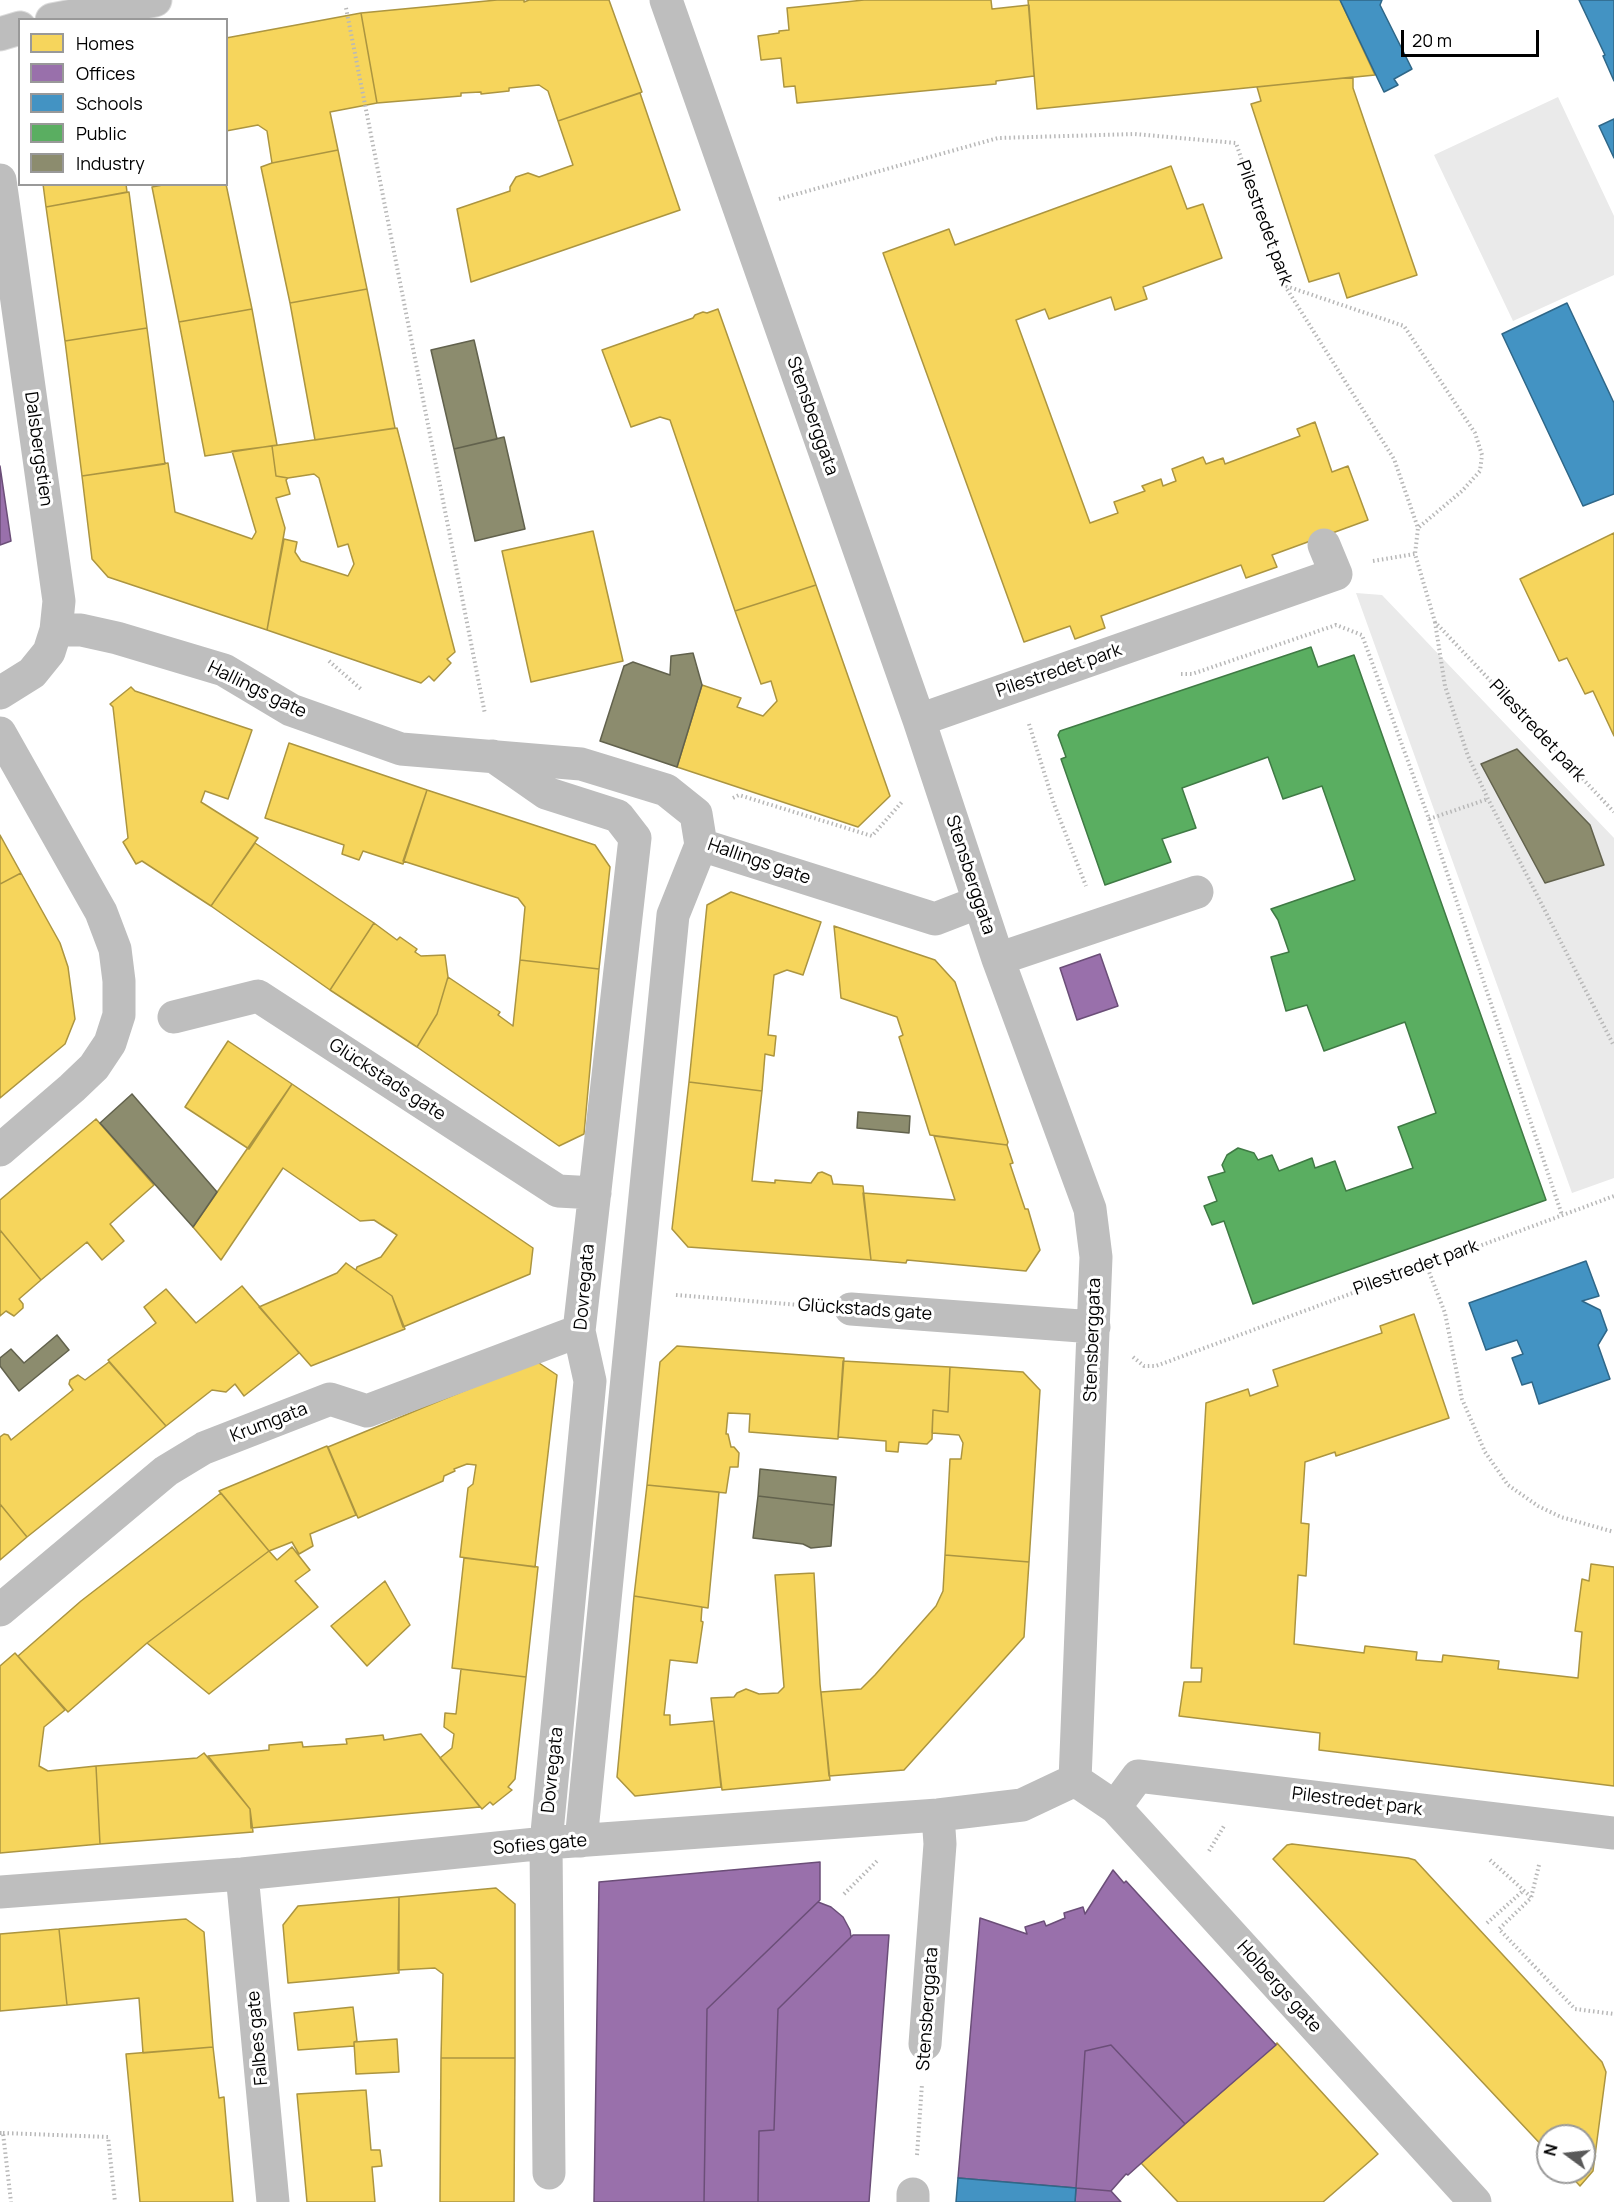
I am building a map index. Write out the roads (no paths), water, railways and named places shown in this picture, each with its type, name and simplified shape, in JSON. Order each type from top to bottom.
[{"type":"main road","points":[[62,18],[156,0]]},
{"type":"main road","points":[[0,34],[18,29]]},
{"type":"street","name":"Stensberggata","points":[[666,0],[920,720],[998,959],[1090,1209],[1096,1257],[1075,1780]]},
{"type":"street","name":"Dalsbergstien","points":[[0,180],[59,601],[56,630],[49,651],[32,673],[0,693]]},
{"type":"street","name":"Pilestredet park","points":[[920,720],[1167,633],[1330,560]]},
{"type":"street","name":"Hallings gate","points":[[56,630],[81,630],[117,638],[224,670],[291,710],[401,749],[581,764],[666,790],[698,829],[935,920],[979,902]]},
{"type":"street","points":[[0,733],[101,912],[115,950],[119,981],[119,1015],[110,1043],[94,1067],[0,1150]]},
{"type":"street","name":"Dovregata","points":[[493,756],[546,793],[618,816],[635,838],[579,1331],[590,1381],[546,1843],[549,2173]]},
{"type":"street","name":"Dovregata","points":[[581,1840],[673,915],[698,829]]},
{"type":"street","points":[[998,959],[1197,892]]},
{"type":"street","name":"Glückstads gate","points":[[174,1017],[258,996],[558,1191],[595,1193]]},
{"type":"street","name":"Glückstads gate","points":[[851,1309],[1094,1327]]},
{"type":"street","name":"Krumgata","points":[[0,1610],[166,1471],[204,1448],[330,1399],[367,1411],[579,1331]]},
{"type":"street","name":"Pilestredet park","points":[[1115,1807],[1138,1776],[1614,1833]]},
{"type":"street","name":"Sofies gate","points":[[0,1892],[242,1874],[581,1840],[938,1815],[1022,1805],[1075,1780]]},
{"type":"street","name":"Holbergs gate","points":[[1075,1780],[1115,1807],[1475,2202]]},
{"type":"street","name":"Stensberggata","points":[[925,2044],[940,1844],[938,1815]]},
{"type":"street","name":"Falbes gate","points":[[242,1874],[273,2202]]}]
